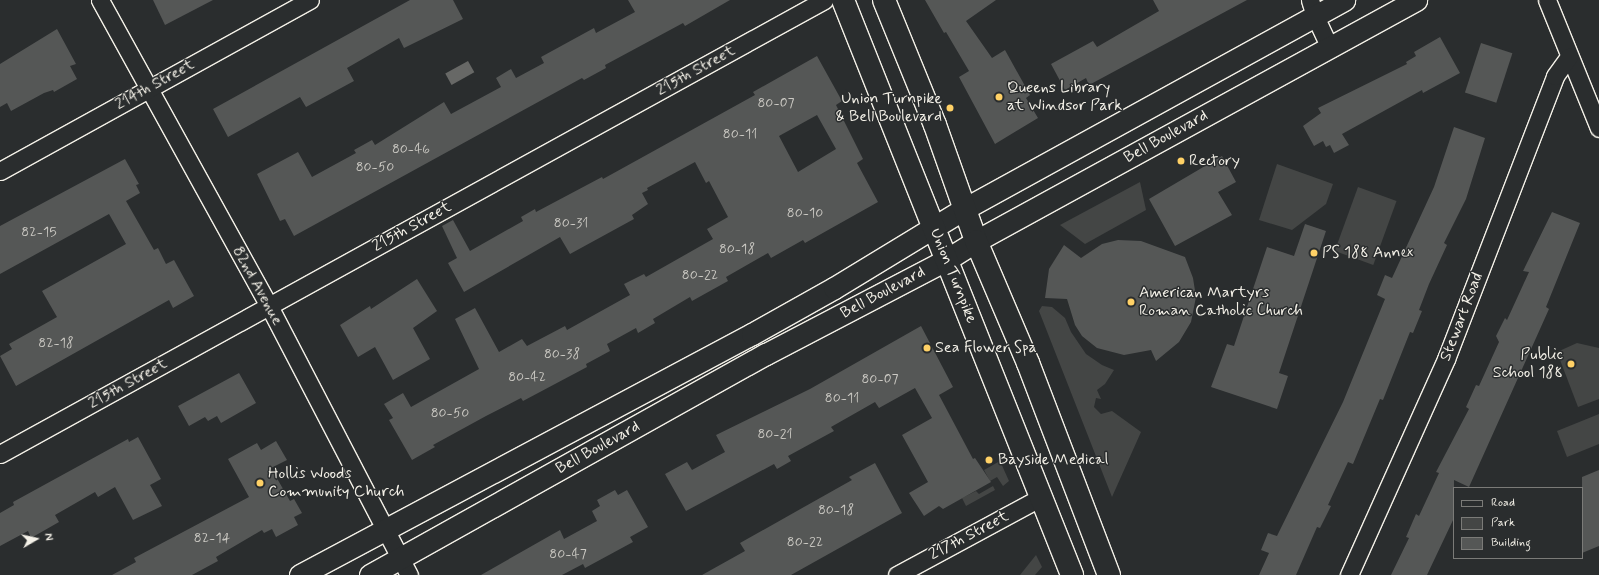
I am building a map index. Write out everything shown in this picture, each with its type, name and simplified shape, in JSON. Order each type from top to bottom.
[{"type":"main road","name":"Union Turnpike","points":[[843,0],[1072,575]]},
{"type":"main road","points":[[884,0],[935,125],[976,241],[1028,363],[1109,575]]},
{"type":"street","name":"82nd Avenue","points":[[100,0],[268,306],[386,528],[404,567]]},
{"type":"street","name":"214th Street","points":[[0,171],[310,0]]},
{"type":"street","name":"215th Street","points":[[0,454],[824,0]]},
{"type":"street","name":"Bell Boulevard","points":[[300,575],[752,334],[834,288],[964,209],[1312,8],[1344,0]]},
{"type":"street","name":"Bell Boulevard","points":[[370,575],[404,567],[766,354],[946,260],[976,241],[1416,0]]},
{"type":"street","points":[[1547,0],[1599,128]]},
{"type":"street","points":[[1312,8],[1330,48]]},
{"type":"street","name":"Stewart Road","points":[[1349,575],[1446,359],[1555,76],[1570,57]]},
{"type":"street","name":"217th Street","points":[[897,575],[1041,497]]},
{"type":"green space","points":[[1277,164],[1333,184],[1326,204],[1292,230],[1259,220]]},
{"type":"green space","points":[[1140,182],[1146,210],[1085,244],[1060,225]]},
{"type":"green space","points":[[1358,187],[1397,201],[1373,265],[1335,251]]},
{"type":"green space","points":[[1042,306],[1052,307],[1065,318],[1071,332],[1086,354],[1102,365],[1114,370],[1105,384],[1097,390],[1101,399],[1096,398],[1094,407],[1101,414],[1112,411],[1141,432],[1112,497],[1039,311]]},
{"type":"green space","points":[[1577,343],[1599,348],[1599,399],[1578,407],[1557,352]]},
{"type":"green space","points":[[1599,414],[1599,444],[1567,457],[1557,431]]},
{"type":"green space","points":[[1000,461],[1009,481],[1003,486],[997,477],[990,481],[984,470]]},
{"type":"green space","points":[[993,486],[995,490],[966,506],[962,498],[976,491],[979,494]]},
{"type":"green space","points":[[1036,555],[1042,567],[1035,575],[1020,575]]},
{"type":"shaded area","points":[[468,61],[474,72],[452,85],[445,74]]},
{"type":"building","points":[[153,0],[213,0],[165,25]]},
{"type":"building","points":[[410,0],[453,0],[463,19],[404,48],[399,38],[347,68],[354,81],[306,107],[300,97],[228,137],[213,109]]},
{"type":"building","points":[[628,0],[730,0],[685,26],[683,23],[605,65],[606,68],[584,80],[582,78],[294,236],[285,219],[280,221],[257,174],[298,152],[312,177],[356,153],[354,150],[372,140],[375,145],[444,102],[451,114],[501,87],[496,78],[511,69],[516,78],[544,63],[541,57],[594,28],[596,33],[635,12]]},
{"type":"building","name":"Queens Library at Windsor Park","points":[[925,0],[996,0],[966,21],[992,58],[1005,50],[1030,95],[1026,98],[1038,118],[995,144],[959,77],[969,71],[946,32],[944,33]]},
{"type":"building","points":[[1153,0],[1247,0],[1089,85],[1086,78],[1065,90],[1051,64],[1093,41],[1097,47],[1159,11]]},
{"type":"building","points":[[57,29],[76,64],[70,66],[77,79],[54,92],[53,90],[44,93],[11,111],[7,103],[0,107],[0,64]]},
{"type":"building","points":[[1440,37],[1460,73],[1423,93],[1422,90],[1342,134],[1349,145],[1334,153],[1330,145],[1326,147],[1323,141],[1314,146],[1303,126],[1321,113],[1318,108],[1407,64],[1406,62],[1416,56],[1414,52]]},
{"type":"building","points":[[1481,43],[1512,53],[1496,103],[1465,92]]},
{"type":"building","points":[[817,56],[842,101],[836,105],[863,159],[857,163],[878,202],[805,243],[803,240],[771,258],[768,253],[726,277],[728,281],[692,301],[690,297],[653,319],[655,323],[638,333],[636,328],[607,344],[610,351],[586,364],[587,367],[523,401],[521,398],[486,416],[433,445],[435,447],[412,460],[389,420],[393,418],[384,404],[403,393],[411,407],[479,369],[455,319],[475,308],[499,352],[522,339],[527,346],[565,326],[567,330],[630,295],[624,284],[644,274],[646,277],[713,239],[707,229],[728,217],[709,181],[706,183],[695,162],[647,188],[648,190],[642,193],[648,204],[632,215],[634,219],[570,254],[560,237],[464,292],[448,263],[457,258],[442,226],[453,220],[470,251],[523,221],[521,217],[535,209],[536,212],[602,177],[603,179],[755,95],[753,92]],"holes":[[[817,115],[836,149],[798,172],[779,136]]]},
{"type":"building","points":[[1454,127],[1485,138],[1466,199],[1444,243],[1447,245],[1429,284],[1419,310],[1422,311],[1413,333],[1410,332],[1383,400],[1380,399],[1353,464],[1348,462],[1328,505],[1331,506],[1320,528],[1317,527],[1296,575],[1259,575],[1269,553],[1261,550],[1268,533],[1277,536],[1343,402],[1385,299],[1377,295],[1385,275],[1392,278],[1434,187]]},
{"type":"building","points":[[1222,156],[1236,182],[1218,192],[1232,215],[1175,246],[1149,199]]},
{"type":"building","points":[[125,159],[139,184],[136,185],[140,193],[126,201],[154,250],[158,248],[166,264],[174,260],[194,296],[173,308],[169,300],[16,386],[0,356],[12,349],[9,344],[57,317],[42,291],[126,244],[109,214],[0,274],[0,226]]},
{"type":"building","points":[[1552,212],[1580,223],[1546,307],[1549,309],[1469,487],[1454,480],[1453,520],[1427,575],[1391,575],[1409,538],[1406,537],[1416,514],[1419,516],[1439,473],[1436,472],[1469,409],[1466,407],[1476,385],[1479,386],[1499,342],[1496,336],[1505,318],[1507,320],[1529,272],[1523,271]]},
{"type":"building","points":[[1305,224],[1326,231],[1279,373],[1288,376],[1277,409],[1211,387],[1227,344],[1234,346],[1267,247],[1294,256]]},
{"type":"building","name":"American Martyrs Roman Catholic Church","points":[[1118,240],[1141,241],[1185,257],[1193,278],[1196,297],[1191,322],[1179,342],[1156,361],[1151,350],[1124,355],[1097,348],[1082,336],[1075,325],[1067,299],[1045,298],[1049,269],[1064,245],[1081,258],[1102,244]]},
{"type":"building","points":[[417,279],[437,311],[413,328],[430,359],[393,380],[375,347],[358,357],[340,325],[370,306],[371,309]]},
{"type":"building","points":[[921,326],[953,387],[939,395],[973,459],[975,458],[991,482],[943,509],[939,506],[924,516],[909,493],[928,482],[902,435],[932,418],[915,388],[879,408],[875,402],[831,427],[834,431],[788,456],[791,461],[777,469],[774,464],[686,511],[665,474],[687,462],[692,470],[725,452],[716,435],[810,389]]},
{"type":"building","points":[[239,373],[256,403],[221,423],[217,416],[208,421],[205,417],[189,426],[178,406]]},
{"type":"building","points":[[138,437],[161,479],[150,485],[162,506],[133,520],[115,487],[98,497],[95,492],[55,515],[59,522],[31,538],[28,531],[0,546],[0,513],[14,505],[13,502],[128,439],[129,442]]},
{"type":"building","points":[[276,441],[287,460],[271,468],[290,501],[294,499],[302,513],[294,517],[298,525],[276,537],[272,529],[264,533],[262,530],[216,557],[218,561],[192,575],[112,575],[136,562],[134,558],[249,497],[228,459],[257,443],[261,450]]},
{"type":"building","points":[[875,463],[902,513],[791,575],[702,575],[745,551],[740,543],[852,480],[849,477]]},
{"type":"building","points":[[1599,470],[1599,546],[1583,553],[1583,487],[1582,477]]},
{"type":"building","points":[[615,490],[618,495],[627,490],[648,527],[630,537],[633,542],[585,568],[583,564],[562,575],[481,575],[560,530],[564,539],[597,521],[592,511],[600,506],[597,500]]},
{"type":"place","name":"Queens Library at Windsor Park","points":[[999,97]]},
{"type":"place","name":"Union Turnpike & Bell Boulevard","points":[[950,108]]},
{"type":"place","name":"Rectory","points":[[1181,161]]},
{"type":"place","name":"PS 188 Annex","points":[[1314,253]]},
{"type":"place","name":"American Martyrs Roman Catholic Church","points":[[1131,302]]},
{"type":"place","name":"Sea Flower Spa","points":[[927,348]]},
{"type":"place","name":"Public School 188","points":[[1571,364]]},
{"type":"place","name":"Bayside Medical","points":[[989,460]]},
{"type":"place","name":"Hollis Woods Community Church","points":[[260,483]]}]
